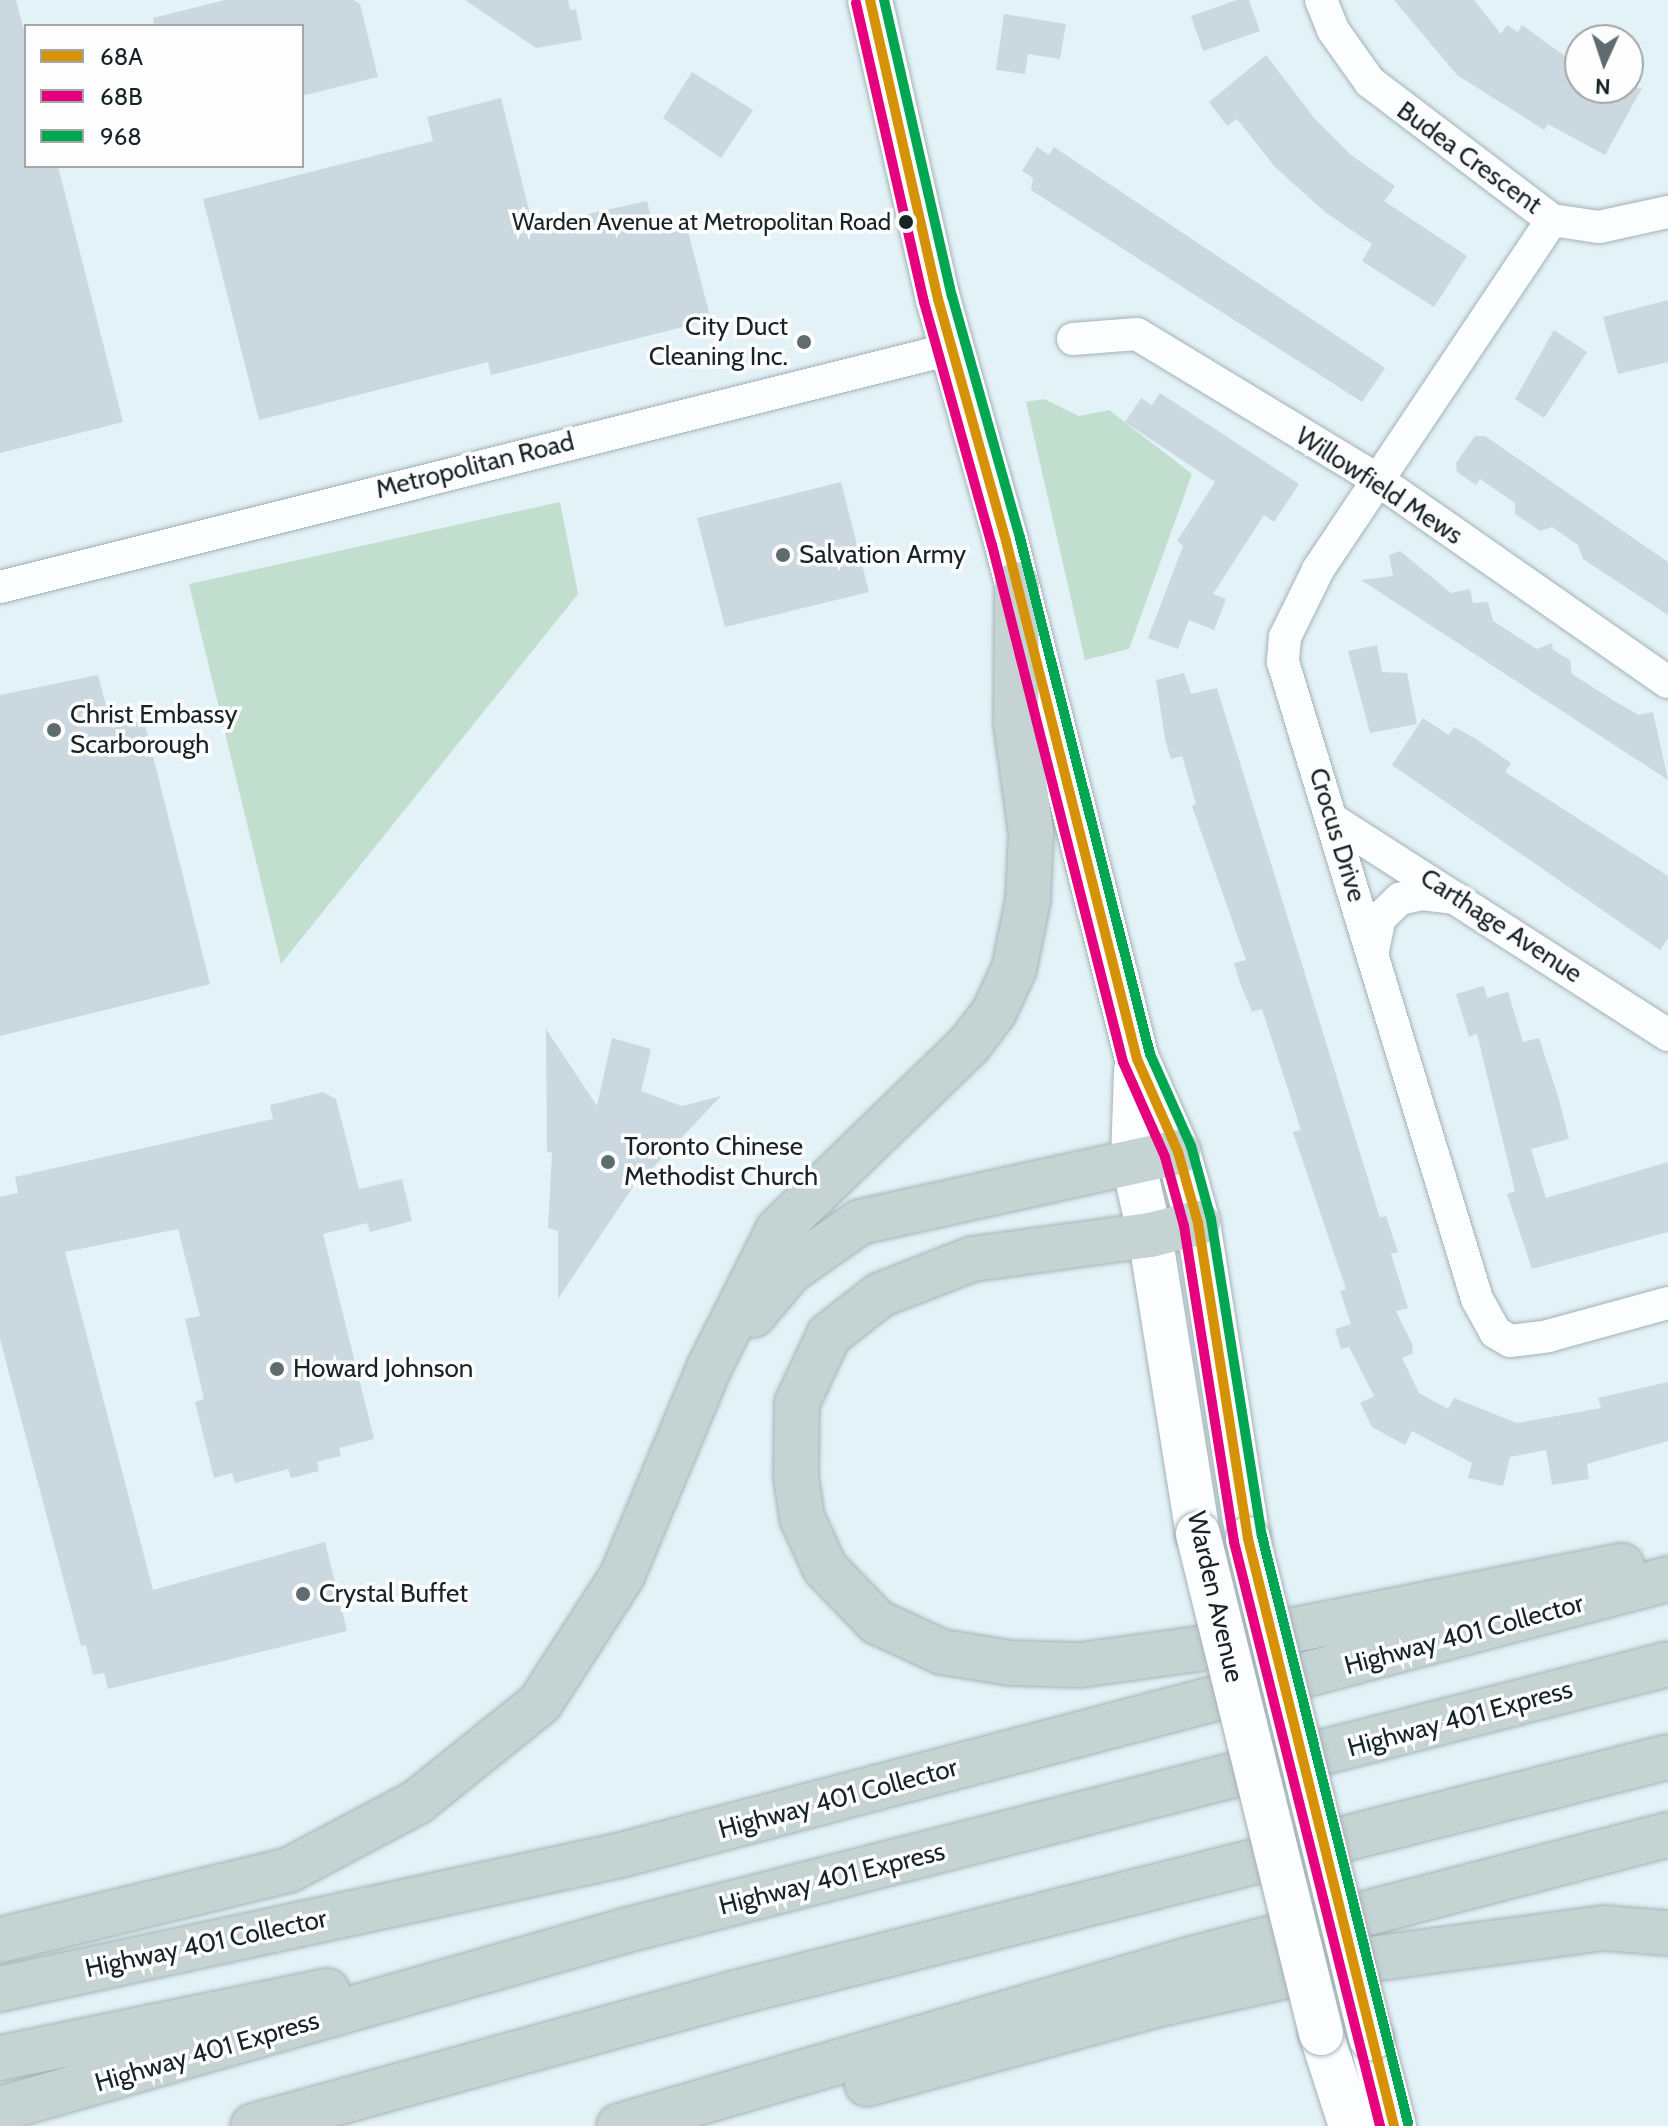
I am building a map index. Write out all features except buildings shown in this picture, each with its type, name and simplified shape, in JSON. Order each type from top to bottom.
[{"type":"highway","points":[[0,1940],[289,1870],[417,1802],[540,1703],[622,1576],[709,1368],[778,1230],[969,1045],[994,1012],[1014,969],[1028,900],[1031,833],[1016,724],[1017,584]]},
{"type":"highway","points":[[709,1368],[790,1271],[860,1222],[1178,1152]]},
{"type":"highway","points":[[1198,1223],[1150,1235],[972,1259],[880,1295],[829,1335],[797,1403],[796,1477],[802,1518],[825,1568],[877,1622],[942,1652],[1010,1663],[1080,1665],[1197,1649],[1668,1557]]},
{"type":"highway","name":"Highway 401 Collector","points":[[0,1989],[621,1855],[1668,1579]]},
{"type":"highway","name":"Highway 401 Express","points":[[0,2109],[627,1930],[1668,1664]]},
{"type":"highway","points":[[253,2126],[735,1993],[1668,1757]]},
{"type":"highway","points":[[619,2126],[1191,1959],[1668,1835]]},
{"type":"highway","points":[[640,2126],[874,2083],[1156,2005],[1349,1962],[1604,1928],[1668,1933]]},
{"type":"highway","points":[[0,2058],[627,1930]]},
{"type":"main road","name":"Warden Avenue","points":[[870,0],[951,349],[1017,584],[1137,1059],[1178,1152],[1198,1223],[1248,1539],[1394,2126]]},
{"type":"main road","name":"Warden Avenue","points":[[1137,1059],[1133,1161],[1150,1235],[1198,1534],[1321,2033],[1351,2126]]},
{"type":"street","name":"Budea Crescent","points":[[1321,0],[1333,30],[1370,82],[1552,220],[1599,227],[1668,212]]},
{"type":"street","name":"Crocus Drive","points":[[1552,220],[1318,570],[1285,637],[1283,662],[1477,1299],[1495,1332],[1510,1341],[1548,1336],[1668,1303]]},
{"type":"street","name":"Willowfield Mews","points":[[1073,339],[1137,334],[1378,480],[1668,682]]},
{"type":"street","name":"Metropolitan Road","points":[[0,587],[951,349]]},
{"type":"street","name":"Carthage Avenue","points":[[1333,820],[1461,899],[1668,1035]]},
{"type":"street","points":[[1373,950],[1380,918],[1400,899],[1422,894],[1461,899]]},
{"type":"green space","points":[[1044,399],[1079,416],[1109,410],[1192,474],[1129,649],[1085,660],[1026,402]]},
{"type":"green space","points":[[560,502],[578,594],[281,964],[189,584]]},
{"type":"transit line","name":"68A","points":[[870,0],[938,299],[1006,541],[1137,1059],[1178,1152],[1198,1223],[1248,1539],[1394,2126]]},
{"type":"transit line","name":"968","points":[[884,0],[952,296],[1020,538],[1150,1054],[1191,1146],[1211,1219],[1262,1536],[1408,2123]]},
{"type":"transit line","name":"68B","points":[[856,3],[924,302],[992,545],[1123,1062],[1165,1157],[1184,1226],[1234,1542],[1380,2126]]},
{"type":"place","name":"Warden Avenue at Metropolitan Road","points":[[906,222]]},
{"type":"place","name":"City Duct Cleaning Inc.","points":[[804,342]]},
{"type":"place","name":"Salvation Army","points":[[783,555]]},
{"type":"place","name":"Christ Embassy Scarborough","points":[[54,730]]},
{"type":"place","name":"Toronto Chinese Methodist Church","points":[[608,1162]]},
{"type":"place","name":"Howard Johnson","points":[[277,1369]]},
{"type":"place","name":"Crystal Buffet","points":[[303,1594]]}]
